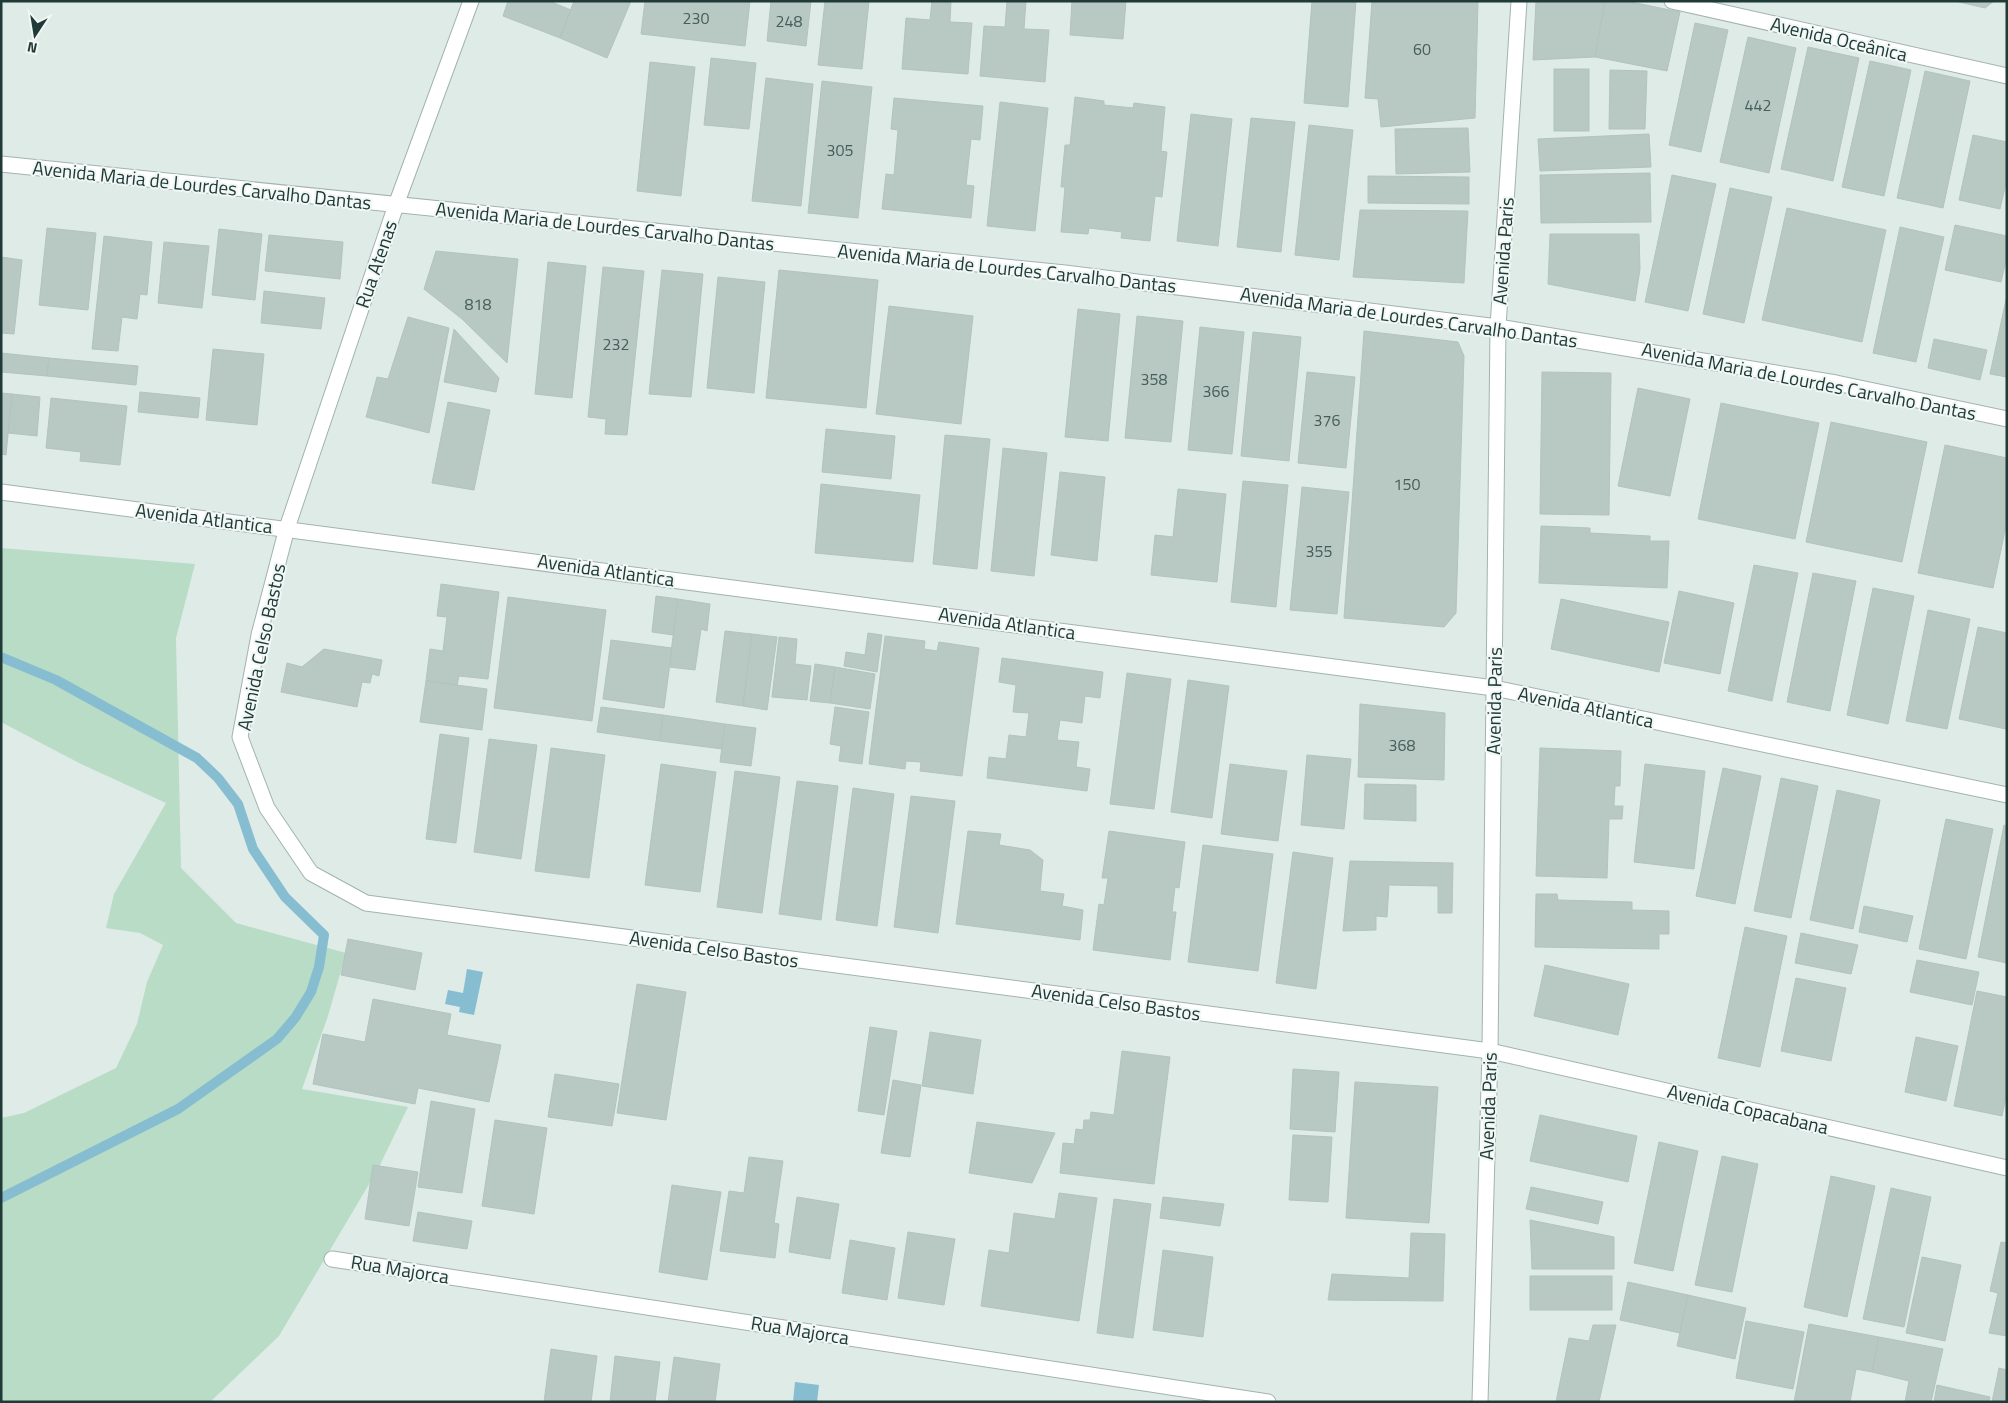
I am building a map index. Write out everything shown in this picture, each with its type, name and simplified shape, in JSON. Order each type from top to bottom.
[{"type":"street","name":"Rua Atenas","points":[[287,528],[396,204],[470,1]]},
{"type":"street","name":"Avenida Paris","points":[[1480,1402],[1490,1051],[1498,327],[1519,1]]},
{"type":"street","name":"Avenida Oceânica","points":[[1672,1],[2007,76]]},
{"type":"street","name":"Avenida Maria de Lourdes Carvalho Dantas","points":[[1,164],[1065,273],[1498,327],[1836,383],[2007,419]]},
{"type":"street","name":"Avenida Atlantica","points":[[1,492],[287,528],[1494,688],[2007,795]]},
{"type":"street","name":"Avenida Celso Bastos","points":[[287,528],[259,635],[240,737],[267,808],[311,873],[366,903],[1490,1051]]},
{"type":"street","name":"Avenida Copacabana","points":[[1490,1051],[2007,1168]]},
{"type":"street","name":"Rua Majorca","points":[[332,1259],[1268,1402]]},
{"type":"green space","points":[[1,548],[195,564],[176,638],[181,868],[236,923],[346,953],[328,1016],[302,1089],[408,1107],[378,1169],[279,1336],[210,1402],[1,1402],[1,1118],[24,1113],[116,1068],[137,1024],[147,982],[163,945],[140,933],[106,928],[114,894],[166,803],[81,764],[1,722]]},
{"type":"water","points":[[467,969],[483,972],[474,1015],[459,1012],[460,1007],[445,1004],[448,990],[463,993]]},
{"type":"water","points":[[795,1382],[819,1385],[817,1402],[793,1402]]},
{"type":"building","points":[[508,1],[549,1],[571,10],[560,38],[503,16]]},
{"type":"building","points":[[574,1],[631,1],[607,58],[560,38]]},
{"type":"building","points":[[645,1],[750,1],[745,46],[641,34]]},
{"type":"building","points":[[771,1],[811,1],[806,46],[767,41]]},
{"type":"building","points":[[825,1],[869,1],[862,69],[818,65]]},
{"type":"building","points":[[932,1],[951,1],[950,22],[972,23],[968,74],[902,69],[906,18],[930,20]]},
{"type":"building","points":[[1007,1],[1026,1],[1024,29],[1049,30],[1045,82],[980,76],[984,26],[1005,27]]},
{"type":"building","points":[[1072,1],[1126,1],[1123,39],[1070,35]]},
{"type":"building","points":[[1312,1],[1356,1],[1348,107],[1304,103]]},
{"type":"building","points":[[1372,1],[1478,1],[1475,118],[1381,127],[1378,99],[1365,98]]},
{"type":"building","points":[[1536,1],[1605,1],[1595,57],[1533,60]]},
{"type":"building","points":[[1605,1],[1626,1],[1680,12],[1667,71],[1595,57]]},
{"type":"building","points":[[1955,1],[1994,1],[1985,8]]},
{"type":"building","points":[[1695,23],[1728,30],[1701,152],[1669,145]]},
{"type":"building","points":[[1748,37],[1796,48],[1769,173],[1720,162]]},
{"type":"building","points":[[1808,47],[1859,58],[1833,181],[1781,169]]},
{"type":"building","points":[[711,58],[756,63],[749,129],[704,125]]},
{"type":"building","points":[[1870,61],[1911,70],[1884,196],[1842,187]]},
{"type":"building","points":[[650,62],[695,67],[681,196],[637,191]]},
{"type":"building","points":[[1554,69],[1589,69],[1589,131],[1554,131]]},
{"type":"building","points":[[1610,70],[1647,71],[1645,129],[1609,129]]},
{"type":"building","points":[[1925,71],[1970,81],[1943,208],[1897,198]]},
{"type":"building","points":[[766,78],[813,84],[801,206],[752,201]]},
{"type":"building","points":[[822,81],[872,87],[858,218],[808,213]]},
{"type":"building","points":[[1075,97],[1104,101],[1104,105],[1133,108],[1134,103],[1165,107],[1161,151],[1167,152],[1162,197],[1155,196],[1150,241],[1121,238],[1122,232],[1089,228],[1088,234],[1061,232],[1065,187],[1061,187],[1065,145],[1070,145]]},
{"type":"building","points":[[894,98],[983,106],[980,140],[971,139],[966,185],[974,186],[971,218],[882,209],[886,174],[894,175],[898,130],[891,129]]},
{"type":"building","points":[[1000,102],[1048,108],[1035,231],[987,226]]},
{"type":"building","points":[[1191,114],[1232,119],[1218,246],[1177,241]]},
{"type":"building","points":[[1251,118],[1295,122],[1281,252],[1237,247]]},
{"type":"building","points":[[1309,125],[1353,130],[1339,260],[1295,255]]},
{"type":"building","points":[[1468,128],[1470,172],[1396,174],[1395,129]]},
{"type":"building","points":[[1649,134],[1651,167],[1540,171],[1538,139]]},
{"type":"building","points":[[1973,135],[2007,142],[2007,179],[2000,209],[1959,200]]},
{"type":"building","points":[[1650,173],[1651,222],[1541,223],[1540,175]]},
{"type":"building","points":[[1672,175],[1716,184],[1688,311],[1645,302]]},
{"type":"building","points":[[1368,176],[1469,177],[1469,204],[1368,203]]},
{"type":"building","points":[[1730,188],[1772,197],[1744,323],[1703,314]]},
{"type":"building","points":[[1787,208],[1886,230],[1862,342],[1762,320]]},
{"type":"building","points":[[1360,210],[1468,211],[1464,283],[1353,277]]},
{"type":"building","points":[[1955,225],[2007,236],[2007,256],[2001,282],[1945,270]]},
{"type":"building","points":[[1900,227],[1944,237],[1916,362],[1873,353]]},
{"type":"building","points":[[47,228],[96,233],[88,310],[39,305]]},
{"type":"building","points":[[219,229],[262,234],[255,300],[212,295]]},
{"type":"building","points":[[1550,234],[1639,234],[1640,269],[1635,301],[1548,284]]},
{"type":"building","points":[[269,235],[343,242],[340,279],[265,271]]},
{"type":"building","points":[[104,236],[152,242],[147,295],[140,294],[137,319],[122,317],[118,351],[92,349]]},
{"type":"building","points":[[164,242],[209,246],[202,308],[158,303]]},
{"type":"building","points":[[436,251],[518,259],[507,363],[462,319],[424,289]]},
{"type":"building","points":[[1,257],[22,260],[14,334],[1,333]]},
{"type":"building","points":[[548,262],[586,266],[572,398],[535,394]]},
{"type":"building","points":[[603,267],[644,271],[627,435],[605,434],[606,419],[588,417]]},
{"type":"building","points":[[662,270],[703,274],[691,397],[649,394]]},
{"type":"building","points":[[779,270],[878,280],[866,408],[766,398]]},
{"type":"building","points":[[718,277],[765,282],[754,393],[707,388]]},
{"type":"building","points":[[264,291],[325,298],[321,329],[261,323]]},
{"type":"building","points":[[2007,295],[2007,377],[1990,374]]},
{"type":"building","points":[[889,306],[973,316],[961,424],[876,414]]},
{"type":"building","points":[[1078,309],[1120,314],[1108,441],[1065,437]]},
{"type":"building","points":[[1137,316],[1183,321],[1171,442],[1125,438]]},
{"type":"building","points":[[408,317],[449,328],[429,433],[366,417],[377,377],[388,379]]},
{"type":"building","points":[[1200,327],[1244,332],[1232,454],[1188,450]]},
{"type":"building","points":[[454,329],[499,378],[496,392],[444,382]]},
{"type":"building","points":[[1364,331],[1458,342],[1464,356],[1456,613],[1444,627],[1344,618]]},
{"type":"building","points":[[1253,332],[1301,337],[1289,461],[1241,456]]},
{"type":"building","points":[[1934,339],[1987,350],[1980,380],[1928,368]]},
{"type":"building","points":[[213,349],[264,354],[257,425],[206,420]]},
{"type":"building","points":[[1,353],[49,358],[47,376],[1,372]]},
{"type":"building","points":[[49,358],[138,366],[136,385],[47,376]]},
{"type":"building","points":[[1307,372],[1355,377],[1346,468],[1298,463]]},
{"type":"building","points":[[1542,372],[1611,373],[1609,515],[1540,514]]},
{"type":"building","points":[[1638,388],[1690,399],[1670,496],[1618,486]]},
{"type":"building","points":[[140,392],[200,398],[198,418],[138,412]]},
{"type":"building","points":[[1,393],[12,394],[6,455],[1,454]]},
{"type":"building","points":[[12,394],[40,397],[37,436],[8,433]]},
{"type":"building","points":[[51,398],[127,406],[120,465],[80,461],[81,452],[46,448]]},
{"type":"building","points":[[448,402],[490,410],[474,490],[432,483]]},
{"type":"building","points":[[1721,403],[1819,423],[1795,539],[1698,519]]},
{"type":"building","points":[[1831,422],[1927,442],[1902,562],[1806,542]]},
{"type":"building","points":[[826,429],[895,436],[891,479],[822,472]]},
{"type":"building","points":[[945,435],[990,439],[977,569],[933,564]]},
{"type":"building","points":[[1945,445],[2007,458],[2007,521],[1993,588],[1918,573]]},
{"type":"building","points":[[1003,448],[1047,453],[1034,576],[991,571]]},
{"type":"building","points":[[1060,472],[1105,477],[1097,561],[1051,555]]},
{"type":"building","points":[[1243,481],[1288,485],[1276,607],[1231,602]]},
{"type":"building","points":[[821,484],[920,495],[913,562],[815,553]]},
{"type":"building","points":[[1302,487],[1349,492],[1337,614],[1290,610]]},
{"type":"building","points":[[1178,489],[1226,494],[1217,582],[1151,575],[1155,535],[1173,537]]},
{"type":"building","points":[[1541,526],[1590,528],[1590,533],[1650,536],[1650,541],[1669,541],[1667,588],[1539,583]]},
{"type":"building","points":[[1754,565],[1798,573],[1772,701],[1728,691]]},
{"type":"building","points":[[1813,573],[1856,581],[1830,711],[1787,702]]},
{"type":"building","points":[[441,584],[499,592],[488,679],[459,676],[457,685],[426,681],[430,649],[443,651],[447,617],[437,616]]},
{"type":"building","points":[[1873,588],[1914,596],[1888,724],[1847,715]]},
{"type":"building","points":[[1679,591],[1734,603],[1720,674],[1664,663]]},
{"type":"building","points":[[656,596],[678,599],[673,635],[652,632]]},
{"type":"building","points":[[508,597],[606,610],[592,721],[494,708]]},
{"type":"building","points":[[678,599],[710,604],[707,631],[701,629],[695,670],[669,667]]},
{"type":"building","points":[[1561,599],[1669,622],[1659,672],[1551,649]]},
{"type":"building","points":[[1928,610],[1970,619],[1947,729],[1906,721]]},
{"type":"building","points":[[1978,627],[2007,633],[2006,729],[1959,719]]},
{"type":"building","points":[[725,631],[752,634],[743,706],[716,702]]},
{"type":"building","points":[[868,633],[882,635],[877,672],[844,666],[846,652],[865,655]]},
{"type":"building","points":[[752,634],[777,637],[767,710],[743,706]]},
{"type":"building","points":[[885,636],[925,641],[924,649],[937,651],[939,642],[979,648],[962,776],[920,771],[921,762],[906,761],[905,769],[869,764]]},
{"type":"building","points":[[779,637],[797,639],[795,664],[811,666],[807,700],[772,697]]},
{"type":"building","points":[[611,640],[672,648],[664,708],[603,699]]},
{"type":"building","points":[[324,649],[382,660],[379,676],[372,674],[370,683],[362,682],[357,707],[281,692],[287,663],[302,667]]},
{"type":"building","points":[[1002,658],[1103,672],[1100,698],[1085,696],[1082,723],[1060,720],[1057,740],[1079,742],[1076,767],[1090,769],[1087,791],[987,778],[989,757],[1006,759],[1009,735],[1026,737],[1029,713],[1013,712],[1016,685],[999,682]]},
{"type":"building","points":[[815,664],[835,667],[830,703],[810,701]]},
{"type":"building","points":[[835,667],[875,674],[870,709],[830,703]]},
{"type":"building","points":[[1127,673],[1171,679],[1154,809],[1110,804]]},
{"type":"building","points":[[1188,680],[1229,686],[1212,818],[1171,812]]},
{"type":"building","points":[[426,681],[487,689],[482,730],[420,722]]},
{"type":"building","points":[[1360,704],[1445,713],[1444,780],[1358,777]]},
{"type":"building","points":[[601,707],[663,715],[660,741],[597,732]]},
{"type":"building","points":[[835,707],[869,712],[862,764],[839,761],[841,746],[830,744]]},
{"type":"building","points":[[663,715],[725,724],[722,749],[660,741]]},
{"type":"building","points":[[725,724],[756,728],[751,766],[720,762]]},
{"type":"building","points":[[440,734],[469,738],[456,843],[426,839]]},
{"type":"building","points":[[489,739],[537,745],[521,859],[474,852]]},
{"type":"building","points":[[551,748],[605,755],[589,878],[535,871]]},
{"type":"building","points":[[1540,748],[1621,751],[1620,786],[1615,786],[1614,806],[1623,806],[1622,819],[1609,819],[1607,878],[1536,876]]},
{"type":"building","points":[[1307,755],[1351,759],[1344,829],[1301,825]]},
{"type":"building","points":[[661,764],[716,772],[700,892],[645,885]]},
{"type":"building","points":[[1230,764],[1287,771],[1278,841],[1221,834]]},
{"type":"building","points":[[1645,764],[1705,771],[1694,869],[1634,862]]},
{"type":"building","points":[[1723,768],[1761,776],[1735,904],[1696,896]]},
{"type":"building","points":[[735,771],[780,777],[762,913],[717,907]]},
{"type":"building","points":[[1781,778],[1818,786],[1791,918],[1754,911]]},
{"type":"building","points":[[797,781],[838,786],[821,920],[779,914]]},
{"type":"building","points":[[1365,784],[1416,785],[1416,821],[1364,819]]},
{"type":"building","points":[[853,788],[894,794],[877,926],[836,920]]},
{"type":"building","points":[[1837,790],[1880,800],[1853,929],[1810,920]]},
{"type":"building","points":[[911,796],[955,801],[938,933],[894,927]]},
{"type":"building","points":[[1946,819],[1993,829],[1966,959],[1919,949]]},
{"type":"building","points":[[2004,825],[2007,826],[2007,963],[1978,957]]},
{"type":"building","points":[[968,831],[1001,834],[999,845],[1030,850],[1043,860],[1040,891],[1064,894],[1062,906],[1083,910],[1080,940],[956,924]]},
{"type":"building","points":[[1109,831],[1185,842],[1179,888],[1175,887],[1172,912],[1176,912],[1170,960],[1093,950],[1099,904],[1104,905],[1108,878],[1102,878]]},
{"type":"building","points":[[1203,845],[1273,854],[1258,971],[1188,962]]},
{"type":"building","points":[[1293,852],[1333,858],[1316,989],[1276,983]]},
{"type":"building","points":[[1350,861],[1453,863],[1452,913],[1438,913],[1438,886],[1389,885],[1387,917],[1376,916],[1376,930],[1343,931]]},
{"type":"building","points":[[1536,894],[1557,894],[1558,900],[1632,902],[1632,910],[1669,911],[1669,934],[1659,934],[1659,949],[1535,947]]},
{"type":"building","points":[[1864,906],[1913,916],[1907,942],[1859,932]]},
{"type":"building","points":[[1745,927],[1787,936],[1760,1067],[1718,1058]]},
{"type":"building","points":[[1801,933],[1858,945],[1851,974],[1795,963]]},
{"type":"building","points":[[348,939],[422,953],[415,990],[341,975]]},
{"type":"building","points":[[1917,960],[1979,972],[1972,1005],[1910,992]]},
{"type":"building","points":[[1545,965],[1629,984],[1618,1035],[1534,1016]]},
{"type":"building","points":[[1796,978],[1846,988],[1831,1061],[1781,1051]]},
{"type":"building","points":[[637,984],[686,992],[666,1120],[617,1113]]},
{"type":"building","points":[[1977,991],[2007,997],[2007,1092],[2002,1116],[1954,1106]]},
{"type":"building","points":[[373,999],[451,1014],[447,1035],[501,1045],[489,1102],[418,1088],[415,1104],[313,1084],[323,1034],[365,1042]]},
{"type":"building","points":[[870,1027],[897,1031],[884,1115],[858,1111]]},
{"type":"building","points":[[930,1032],[981,1040],[973,1094],[922,1086]]},
{"type":"building","points":[[1916,1037],[1958,1046],[1946,1101],[1905,1092]]},
{"type":"building","points":[[1122,1051],[1170,1057],[1154,1184],[1060,1173],[1063,1143],[1074,1144],[1076,1129],[1083,1130],[1084,1120],[1090,1120],[1091,1112],[1114,1115]]},
{"type":"building","points":[[1293,1069],[1339,1072],[1335,1132],[1290,1129]]},
{"type":"building","points":[[555,1074],[619,1084],[612,1126],[548,1117]]},
{"type":"building","points":[[893,1080],[921,1085],[910,1157],[881,1153]]},
{"type":"building","points":[[1355,1082],[1438,1087],[1429,1223],[1346,1218]]},
{"type":"building","points":[[431,1101],[475,1109],[462,1193],[418,1187]]},
{"type":"building","points":[[1540,1115],[1637,1136],[1628,1182],[1530,1161]]},
{"type":"building","points":[[495,1120],[547,1128],[534,1214],[482,1206]]},
{"type":"building","points":[[977,1122],[1055,1133],[1032,1183],[969,1173]]},
{"type":"building","points":[[1293,1135],[1332,1137],[1328,1202],[1289,1200]]},
{"type":"building","points":[[1659,1142],[1698,1151],[1673,1271],[1634,1263]]},
{"type":"building","points":[[1722,1156],[1758,1164],[1732,1292],[1695,1285]]},
{"type":"building","points":[[749,1157],[783,1161],[774,1223],[779,1224],[775,1258],[720,1251],[729,1191],[744,1193]]},
{"type":"building","points":[[373,1165],[418,1172],[409,1226],[365,1219]]},
{"type":"building","points":[[1831,1176],[1875,1186],[1847,1317],[1804,1307]]},
{"type":"building","points":[[672,1185],[721,1192],[707,1280],[659,1272]]},
{"type":"building","points":[[1531,1187],[1603,1202],[1598,1224],[1526,1209]]},
{"type":"building","points":[[1891,1188],[1931,1197],[1904,1327],[1863,1319]]},
{"type":"building","points":[[1059,1193],[1097,1198],[1079,1321],[981,1306],[989,1250],[1009,1253],[1014,1213],[1055,1219]]},
{"type":"building","points":[[797,1197],[839,1204],[830,1259],[789,1252]]},
{"type":"building","points":[[1163,1197],[1224,1204],[1220,1226],[1160,1218]]},
{"type":"building","points":[[1114,1199],[1151,1204],[1133,1338],[1097,1333]]},
{"type":"building","points":[[418,1212],[472,1221],[467,1249],[413,1241]]},
{"type":"building","points":[[1530,1220],[1614,1237],[1614,1269],[1532,1269]]},
{"type":"building","points":[[908,1232],[955,1239],[944,1305],[898,1298]]},
{"type":"building","points":[[1411,1233],[1445,1234],[1443,1301],[1328,1300],[1332,1274],[1409,1278]]},
{"type":"building","points":[[850,1240],[895,1248],[887,1300],[842,1293]]},
{"type":"building","points":[[2001,1242],[2007,1243],[2007,1336],[1989,1333],[1998,1293],[1990,1291]]},
{"type":"building","points":[[1163,1250],[1213,1257],[1203,1337],[1153,1330]]},
{"type":"building","points":[[1922,1257],[1961,1265],[1945,1341],[1906,1333]]},
{"type":"building","points":[[1530,1276],[1612,1276],[1612,1310],[1530,1310]]},
{"type":"building","points":[[1628,1282],[1688,1295],[1680,1333],[1620,1320]]},
{"type":"building","points":[[1688,1295],[1746,1308],[1735,1359],[1677,1346]]},
{"type":"building","points":[[1746,1321],[1804,1332],[1793,1389],[1736,1378]]},
{"type":"building","points":[[1809,1324],[1879,1337],[1872,1372],[1856,1369],[1850,1402],[1794,1402]]},
{"type":"building","points":[[1593,1325],[1616,1325],[1599,1402],[1556,1402],[1569,1338],[1589,1341]]},
{"type":"building","points":[[1879,1337],[1943,1349],[1931,1402],[1905,1402],[1909,1381],[1872,1372]]},
{"type":"building","points":[[551,1349],[597,1356],[591,1402],[544,1402]]},
{"type":"building","points":[[615,1356],[660,1362],[655,1402],[610,1402]]},
{"type":"building","points":[[674,1357],[720,1364],[715,1402],[668,1402]]},
{"type":"building","points":[[1999,1368],[2007,1370],[2007,1402],[1992,1402]]},
{"type":"building","points":[[1937,1385],[1990,1397],[1989,1402],[1934,1402]]},
{"type":"waterway","points":[[1,657],[56,680],[197,758],[218,778],[238,804],[253,849],[285,897],[324,935],[319,967],[311,992],[295,1018],[277,1039],[178,1109],[1,1198]]}]
